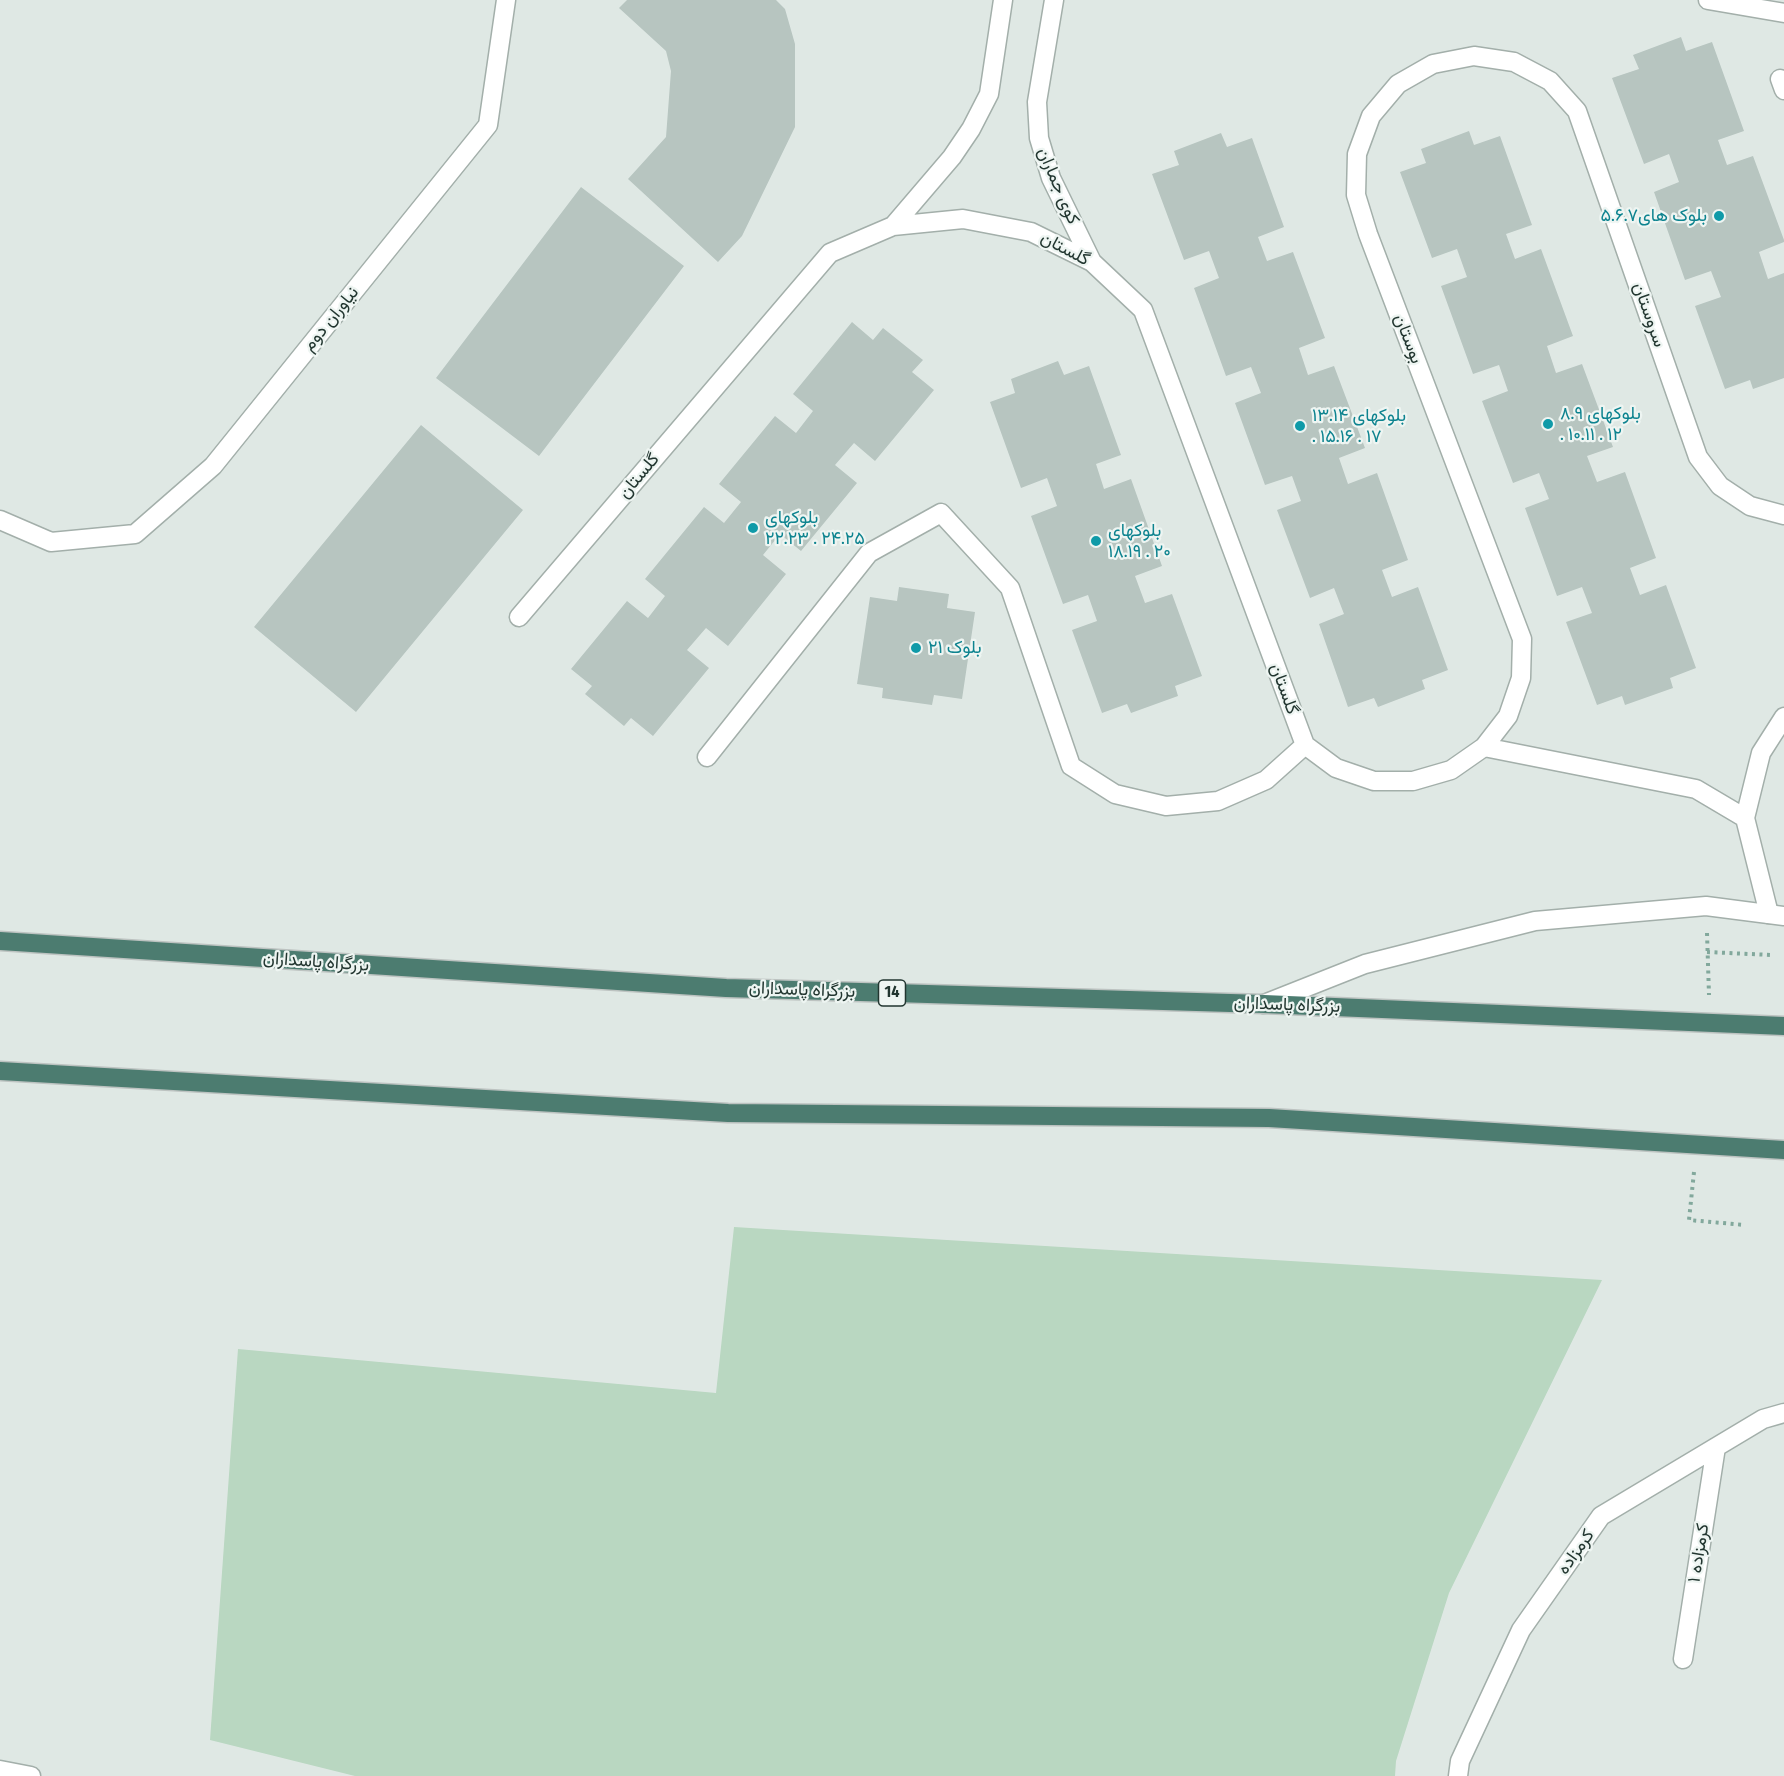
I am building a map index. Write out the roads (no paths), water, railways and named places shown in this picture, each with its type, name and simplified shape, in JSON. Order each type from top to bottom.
[{"type":"highway","name":"بزرگراه پاسداران","points":[[0,941],[726,988],[1264,1004],[1784,1026]]},
{"type":"highway","points":[[0,1071],[728,1113],[1269,1118],[1784,1150]]},
{"type":"street","name":"نیاوران دوم","points":[[0,520],[51,542],[135,534],[213,466],[488,125],[506,0]]},
{"type":"street","points":[[893,226],[952,157],[971,129],[989,94],[1003,0]]},
{"type":"street","name":"کوی جماران","points":[[1054,0],[1037,102],[1039,138],[1051,178],[1092,262]]},
{"type":"street","points":[[1708,0],[1784,13]]},
{"type":"street","name":"بوستان","points":[[1484,747],[1508,716],[1521,678],[1522,639],[1368,234],[1356,195],[1357,154],[1371,116],[1398,84],[1433,63],[1474,56],[1514,62],[1550,81]]},
{"type":"street","name":"سروستان","points":[[1550,81],[1577,111],[1698,457],[1720,486],[1750,506],[1784,515]]},
{"type":"street","name":"گلستان","points":[[519,617],[830,253],[893,226],[963,219],[1031,232],[1092,262],[1143,310],[1305,745]]},
{"type":"street","points":[[707,757],[869,553],[941,513],[1010,588],[1071,766],[1115,794],[1166,806],[1218,801],[1266,780],[1305,745],[1336,768],[1374,781],[1413,781],[1451,770],[1484,747],[1696,789],[1745,818]]},
{"type":"street","points":[[1264,1004],[1365,963],[1534,921],[1706,906],[1776,915],[1745,818],[1761,753],[1784,717]]},
{"type":"street","name":"کرمزاده","points":[[1458,1776],[1460,1761],[1521,1630],[1601,1516],[1763,1419],[1784,1413]]},
{"type":"street","name":"کرمزاده ١","points":[[1683,1659],[1716,1447]]},
{"type":"street","points":[[0,1770],[31,1776]]},
{"type":"place","name":"بلوک های۵.۶.۷","points":[[1719,216]]},
{"type":"place","name":"بلوکهای ۸.۹ . ۱۰.۱۱ . ۱۲","points":[[1548,424]]},
{"type":"place","name":"بلوکهای ۱۳.۱۴ . ۱۵.۱۶ . ۱۷","points":[[1300,426]]},
{"type":"place","name":"بلوکهای ۲۲.۲۳ . ۲۴.۲۵","points":[[753,528]]},
{"type":"place","name":"بلوکهای ۱۸.۱۹ . ۲۰","points":[[1096,541]]},
{"type":"place","name":"بلوک ۲۱","points":[[916,648]]}]
